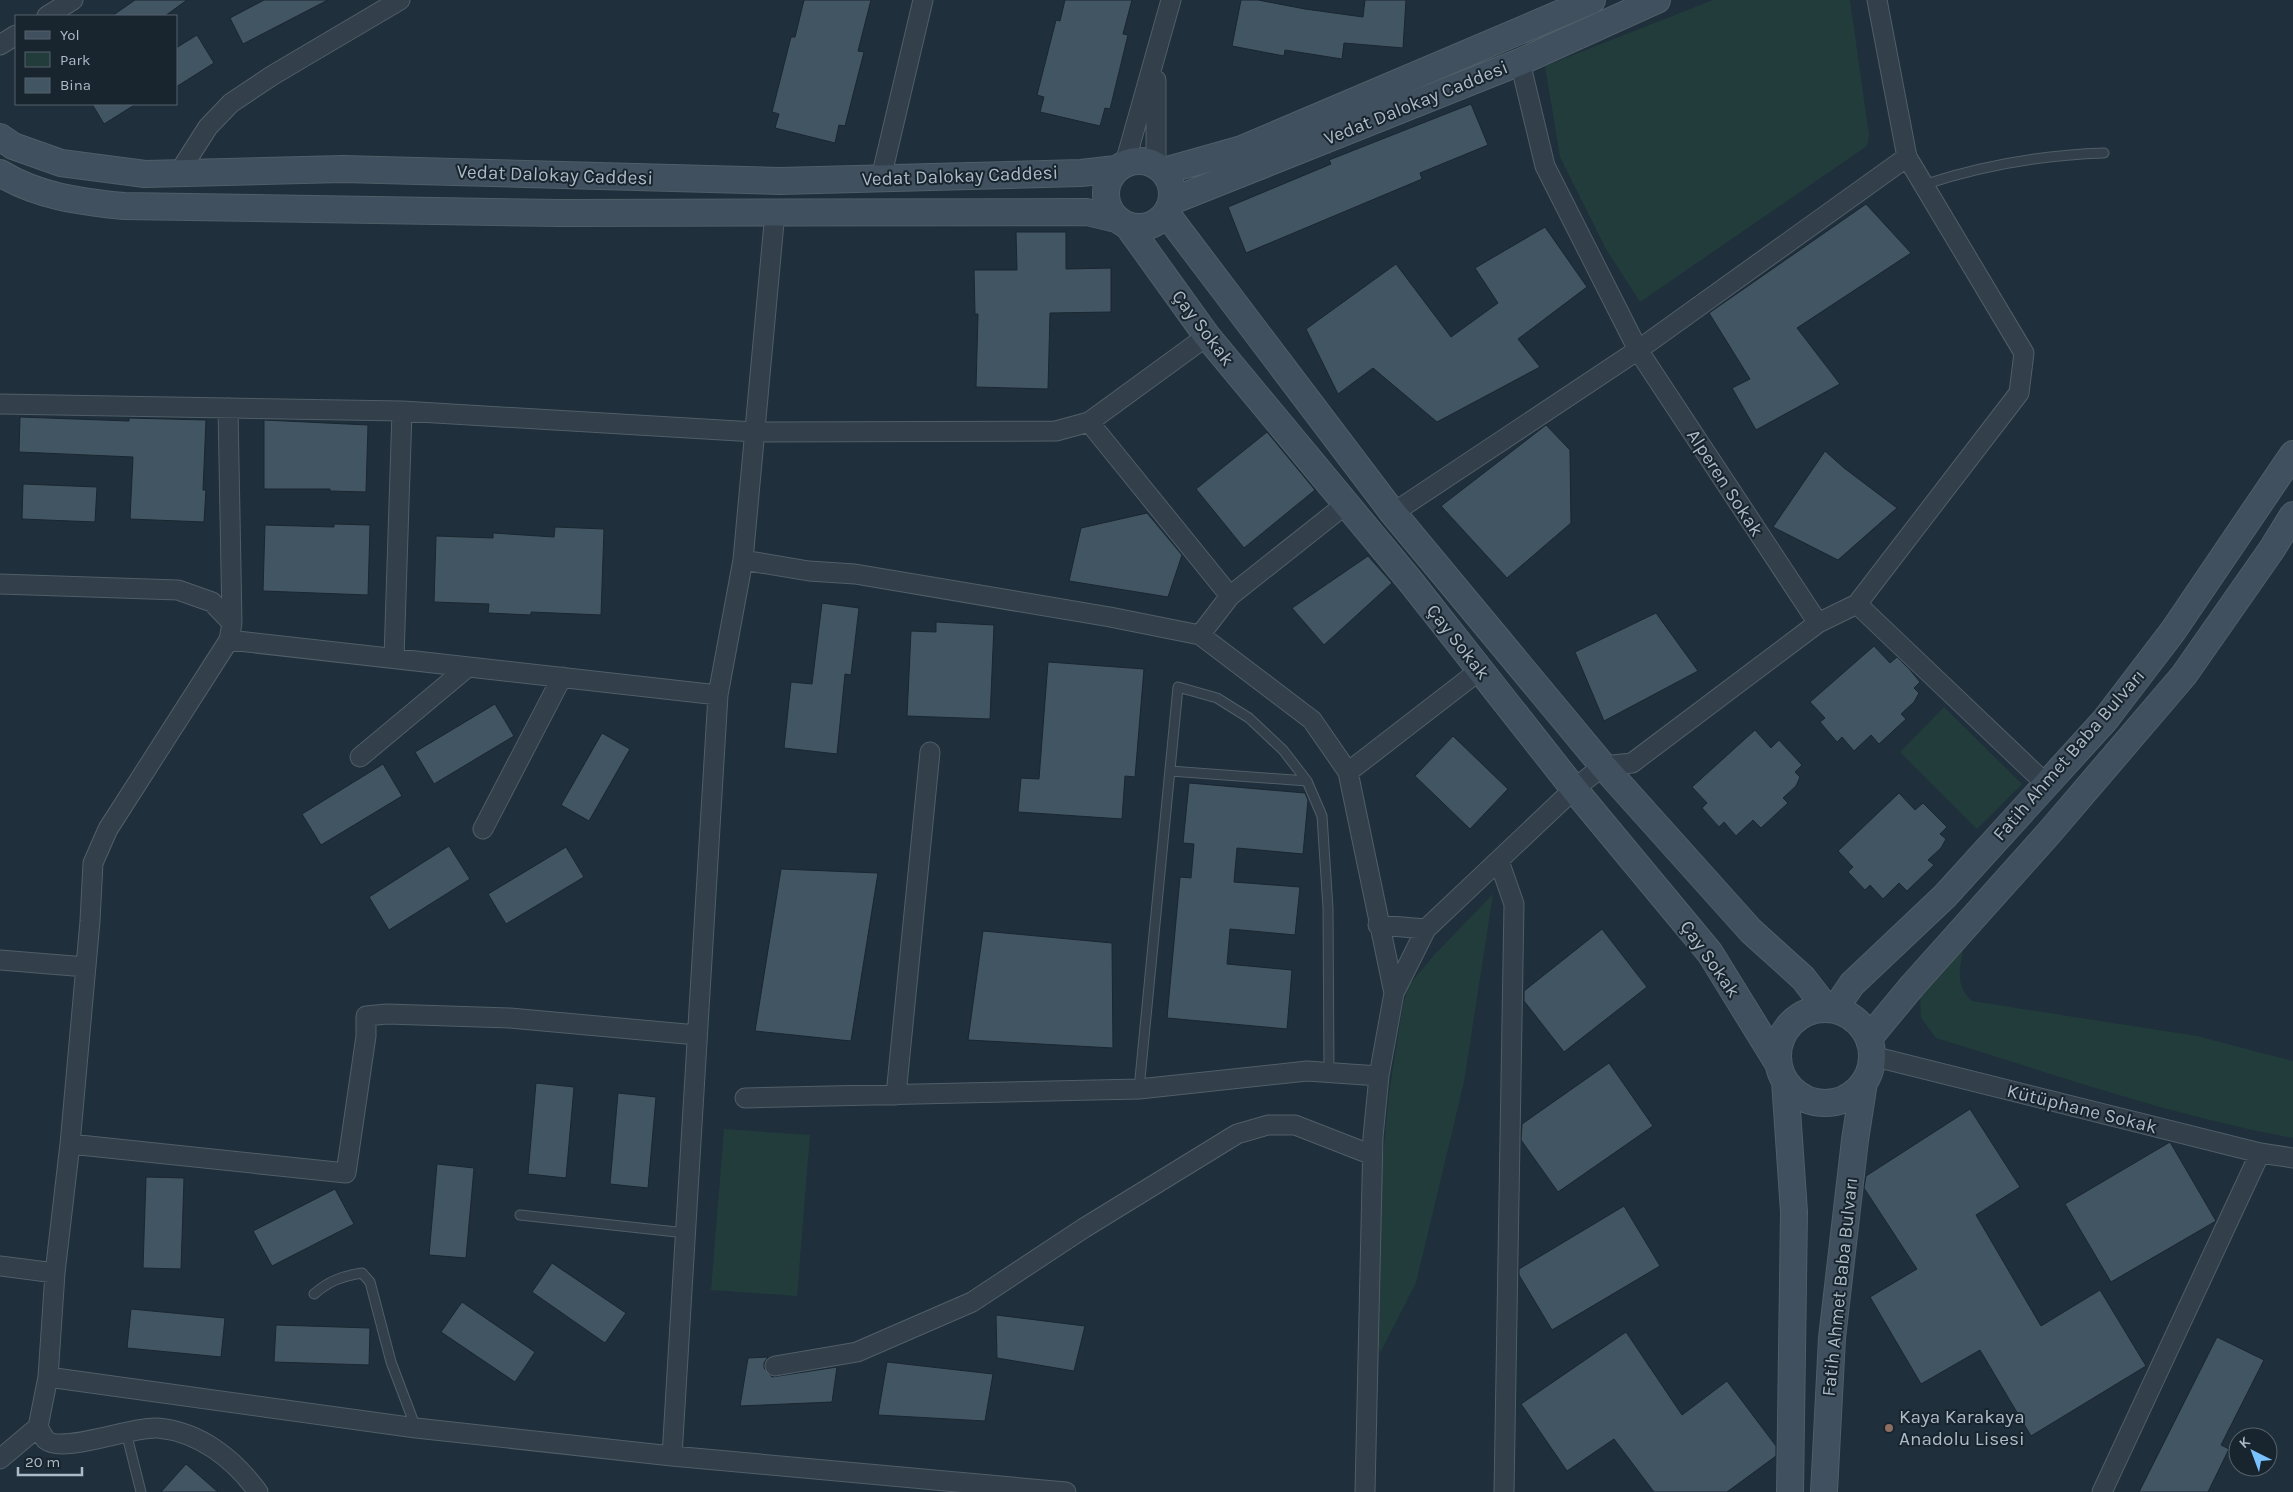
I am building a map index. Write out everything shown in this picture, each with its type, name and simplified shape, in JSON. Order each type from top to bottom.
[{"type":"main road","name":"Vedat Dalokay Caddesi","points":[[1160,168],[1242,150],[1548,9],[1592,0]]},
{"type":"main road","name":"Vedat Dalokay Caddesi","points":[[1169,207],[1520,62],[1657,0]]},
{"type":"main road","name":"Vedat Dalokay Caddesi","points":[[0,137],[13,146],[61,163],[145,174],[343,169],[780,181],[1082,173],[1121,166]]},
{"type":"main road","points":[[0,173],[19,184],[65,198],[124,206],[560,213],[1087,212],[1139,228],[1149,226],[1169,207],[1172,190],[1160,168],[1146,161],[1135,160],[1121,166],[1109,178],[1106,188],[1106,199],[1109,210],[1122,222]]},
{"type":"main road","name":"Çay Sokak","points":[[1169,207],[1393,513],[1603,766],[1751,931],[1803,978],[1831,1009]]},
{"type":"main road","name":"Çay Sokak","points":[[1122,222],[1207,336],[1411,582],[1574,789],[1710,953],[1782,1073]]},
{"type":"main road","name":"Fatih Ahmet Baba Bulvarı","points":[[1831,1009],[1852,984],[1945,896],[2105,720],[2174,631],[2293,454]]},
{"type":"main road","name":"Fatih Ahmet Baba Bulvarı","points":[[1871,1047],[1912,985],[2050,833],[2184,675],[2272,549],[2293,515]]},
{"type":"main road","points":[[1831,1009],[1849,1015],[1861,1025],[1871,1047],[1870,1070],[1864,1082],[1853,1093],[1840,1101],[1824,1103],[1809,1100],[1795,1092],[1782,1073],[1778,1051],[1789,1025],[1800,1016],[1812,1010],[1831,1009]]},
{"type":"main road","name":"Fatih Ahmet Baba Bulvarı","points":[[1782,1073],[1794,1212],[1790,1492]]},
{"type":"main road","name":"Fatih Ahmet Baba Bulvarı","points":[[1824,1492],[1832,1338],[1855,1140],[1864,1082]]},
{"type":"street","points":[[49,15],[74,0]]},
{"type":"street","points":[[178,174],[208,127],[231,103],[273,75],[400,0]]},
{"type":"street","points":[[881,178],[923,0]]},
{"type":"street","points":[[1121,166],[1156,59],[1172,0]]},
{"type":"street","points":[[1365,1492],[1372,1155],[1379,1076],[1394,993],[1426,929],[1574,789],[1603,766],[1632,763],[1818,623],[1857,604],[2019,393],[2024,353],[1906,157],[1877,0]]},
{"type":"street","points":[[0,46],[15,36]]},
{"type":"street","points":[[1156,59],[1160,168]]},
{"type":"street","name":"Alperen Sokak","points":[[1520,62],[1545,166],[1638,350],[1818,623]]},
{"type":"street","points":[[1393,513],[1638,350],[1906,157]]},
{"type":"street","points":[[672,1456],[718,695],[743,560],[775,212]]},
{"type":"street","points":[[0,404],[402,411],[754,432],[1056,431],[1089,422],[1207,336]]},
{"type":"street","points":[[0,1459],[38,1427],[48,1377],[55,1273],[70,1144],[86,967],[92,863],[108,829],[230,632],[228,408]]},
{"type":"street","points":[[394,658],[402,411]]},
{"type":"street","points":[[1089,422],[1230,596]]},
{"type":"street","points":[[1200,635],[1230,596],[1346,504]]},
{"type":"street","points":[[743,560],[808,571],[856,574],[1110,617],[1200,635],[1312,720],[1348,772],[1378,925],[1394,993]]},
{"type":"street","points":[[0,584],[178,590],[212,602],[230,632]]},
{"type":"street","points":[[1857,604],[2046,784]]},
{"type":"street","points":[[230,632],[394,658],[718,695]]},
{"type":"street","points":[[360,757],[468,667]]},
{"type":"street","points":[[1348,772],[1480,670]]},
{"type":"street","points":[[483,829],[562,677]]},
{"type":"street","points":[[896,1095],[930,752]]},
{"type":"street","points":[[1499,861],[1514,904],[1504,1492]]},
{"type":"street","points":[[1378,925],[1426,929]]},
{"type":"street","points":[[0,960],[86,967]]},
{"type":"street","points":[[70,1144],[346,1173],[366,1036],[366,1016],[387,1014],[510,1018],[697,1035]]},
{"type":"street","name":"Kütüphane Sokak","points":[[1871,1047],[2260,1153],[2293,1158]]},
{"type":"street","points":[[745,1098],[1139,1090],[1307,1071],[1379,1076]]},
{"type":"street","points":[[775,1366],[857,1352],[972,1302],[1084,1228],[1237,1134],[1268,1125],[1295,1124],[1372,1155]]},
{"type":"street","points":[[2102,1492],[2260,1153]]},
{"type":"street","points":[[0,1266],[55,1273]]},
{"type":"street","points":[[48,1377],[416,1428],[672,1456],[1066,1492]]},
{"type":"street","points":[[38,1427],[46,1440],[60,1445],[140,1428],[159,1428],[186,1434],[208,1444],[226,1457],[258,1492]]},
{"type":"lane","points":[[1923,185],[1985,166],[2024,159],[2064,154],[2104,154]]},
{"type":"lane","points":[[1139,1090],[1178,687],[1217,698],[1249,718],[1283,750],[1307,781],[1322,816],[1328,908],[1329,1072]]},
{"type":"lane","points":[[1170,771],[1307,781]]},
{"type":"lane","points":[[520,1215],[686,1233]]},
{"type":"lane","points":[[314,1294],[327,1282],[347,1275],[362,1273],[370,1282],[391,1362],[416,1428]]},
{"type":"lane","points":[[126,1431],[141,1492]]},
{"type":"green space","points":[[1713,0],[1850,0],[1869,135],[1867,146],[1640,302],[1606,249],[1560,157],[1545,66]]},
{"type":"green space","points":[[1944,707],[2022,784],[1977,829],[1900,752]]},
{"type":"green space","points":[[1493,894],[1464,1082],[1416,1283],[1380,1353],[1376,1333],[1380,1189],[1389,1093],[1403,1004],[1409,985],[1435,954]]},
{"type":"green space","points":[[1964,944],[1960,967],[1960,981],[1962,988],[1972,1001],[2197,1036],[2293,1061],[2293,1138],[2248,1129],[2158,1106],[1936,1038],[1921,1018],[1920,994]]},
{"type":"green space","points":[[724,1129],[810,1135],[797,1296],[711,1290]]},
{"type":"building","points":[[135,0],[187,0],[166,15],[113,15]]},
{"type":"building","points":[[264,0],[328,0],[243,44],[230,18]]},
{"type":"building","points":[[804,0],[871,0],[858,51],[864,52],[845,126],[839,125],[835,143],[775,128],[779,114],[772,112],[791,37],[795,37]]},
{"type":"building","points":[[1065,0],[1132,0],[1123,34],[1128,35],[1110,109],[1105,108],[1100,126],[1040,112],[1044,97],[1037,95],[1056,20],[1060,21]]},
{"type":"building","points":[[1241,0],[1258,0],[1363,17],[1365,0],[1406,0],[1403,48],[1344,43],[1342,59],[1285,50],[1284,56],[1232,46]]},
{"type":"building","points":[[197,35],[214,63],[178,86],[178,47]]},
{"type":"building","points":[[1471,104],[1488,145],[1420,173],[1422,179],[1246,253],[1228,207],[1331,164],[1329,160]]},
{"type":"building","points":[[93,105],[134,105],[104,124]]},
{"type":"building","points":[[1866,204],[1911,253],[1797,328],[1840,384],[1756,430],[1732,388],[1750,379],[1709,313]]},
{"type":"building","points":[[1545,227],[1587,287],[1518,339],[1540,367],[1437,422],[1373,368],[1338,394],[1306,329],[1396,264],[1451,337],[1498,303],[1475,268]]},
{"type":"building","points":[[1016,232],[1066,232],[1066,269],[1111,268],[1111,312],[1050,313],[1048,389],[976,387],[978,314],[975,314],[974,270],[1017,270]]},
{"type":"building","points":[[20,417],[129,421],[129,418],[206,420],[203,490],[206,490],[204,522],[130,519],[133,457],[19,452]]},
{"type":"building","points":[[264,420],[368,425],[366,492],[330,491],[330,489],[264,489]]},
{"type":"building","points":[[1546,425],[1570,450],[1571,523],[1507,578],[1441,506]]},
{"type":"building","points":[[1267,432],[1315,490],[1244,548],[1196,489]]},
{"type":"building","points":[[1825,451],[1844,468],[1897,508],[1838,560],[1773,527]]},
{"type":"building","points":[[23,484],[97,487],[95,522],[22,519]]},
{"type":"building","points":[[1147,513],[1182,555],[1168,597],[1069,581],[1081,528]]},
{"type":"building","points":[[334,524],[370,525],[368,595],[263,591],[265,525],[334,527]]},
{"type":"building","points":[[555,527],[604,529],[601,615],[531,612],[531,615],[488,613],[489,604],[434,602],[436,536],[493,538],[493,533],[554,537]]},
{"type":"building","points":[[1368,556],[1392,583],[1324,645],[1292,608]]},
{"type":"building","points":[[822,603],[859,608],[851,675],[845,674],[837,754],[784,748],[791,682],[812,684]]},
{"type":"building","points":[[1656,613],[1698,671],[1604,721],[1575,652]]},
{"type":"building","points":[[936,622],[994,625],[990,719],[907,716],[911,631],[936,632]]},
{"type":"building","points":[[1874,646],[1890,663],[1897,657],[1910,670],[1920,682],[1914,688],[1919,693],[1914,702],[1901,714],[1906,719],[1879,744],[1871,735],[1854,751],[1842,737],[1837,742],[1820,722],[1825,718],[1810,702]]},
{"type":"building","points":[[1048,662],[1144,669],[1135,777],[1125,776],[1122,819],[1018,812],[1021,778],[1039,779]]},
{"type":"building","points":[[495,704],[514,736],[434,784],[415,752]]},
{"type":"building","points":[[1755,730],[1771,748],[1779,740],[1802,765],[1795,772],[1800,777],[1796,786],[1783,798],[1788,803],[1761,828],[1753,820],[1736,836],[1724,822],[1719,827],[1702,808],[1707,803],[1692,787]]},
{"type":"building","points":[[602,733],[630,749],[589,821],[561,805]]},
{"type":"building","points":[[1453,736],[1508,789],[1470,829],[1415,776]]},
{"type":"building","points":[[383,764],[402,796],[321,845],[302,814]]},
{"type":"building","points":[[1189,783],[1305,793],[1308,800],[1303,854],[1237,848],[1234,882],[1300,887],[1295,935],[1230,929],[1227,964],[1292,970],[1287,1029],[1167,1018],[1180,877],[1191,878],[1194,844],[1183,843]]},
{"type":"building","points":[[1899,793],[1915,810],[1923,803],[1947,827],[1940,834],[1946,839],[1941,848],[1928,860],[1934,865],[1907,891],[1899,883],[1883,899],[1870,885],[1865,890],[1848,872],[1853,867],[1838,851]]},
{"type":"building","points":[[449,846],[470,879],[389,930],[369,897]]},
{"type":"building","points":[[566,847],[584,877],[506,924],[488,894]]},
{"type":"building","points":[[781,869],[878,873],[851,1041],[755,1031]]},
{"type":"building","points":[[1602,929],[1647,987],[1564,1052],[1524,1001],[1524,991]]},
{"type":"building","points":[[983,931],[1112,943],[1113,1048],[968,1040]]},
{"type":"building","points":[[1609,1063],[1653,1126],[1558,1192],[1521,1140],[1522,1124]]},
{"type":"building","points":[[536,1083],[574,1087],[566,1178],[528,1174]]},
{"type":"building","points":[[618,1093],[656,1097],[648,1188],[610,1184]]},
{"type":"building","points":[[1970,1109],[2020,1187],[1976,1215],[2041,1326],[2100,1290],[2146,1366],[2031,1436],[1980,1350],[1921,1384],[1870,1297],[1917,1269],[1864,1188],[1866,1176]]},
{"type":"building","points":[[2170,1142],[2216,1221],[2111,1282],[2065,1204]]},
{"type":"building","points":[[437,1164],[474,1168],[466,1258],[429,1255]]},
{"type":"building","points":[[146,1177],[184,1178],[181,1269],[143,1268]]},
{"type":"building","points":[[335,1189],[354,1224],[272,1266],[253,1231]]},
{"type":"building","points":[[1624,1206],[1660,1266],[1552,1330],[1519,1275],[1519,1269]]},
{"type":"building","points":[[552,1263],[626,1313],[605,1343],[532,1292]]},
{"type":"building","points":[[462,1302],[535,1352],[515,1382],[441,1332]]},
{"type":"building","points":[[131,1309],[225,1318],[221,1357],[127,1348]]},
{"type":"building","points":[[996,1315],[1085,1326],[1074,1371],[997,1358]]},
{"type":"building","points":[[276,1325],[370,1328],[369,1365],[274,1362]]},
{"type":"building","points":[[1626,1332],[1682,1415],[1727,1381],[1776,1446],[1776,1456],[1727,1492],[1654,1492],[1614,1439],[1567,1471],[1521,1404]]},
{"type":"building","points":[[2217,1337],[2264,1360],[2230,1427],[2228,1427],[2228,1431],[2221,1445],[2228,1448],[2228,1451],[2208,1492],[2139,1492]]},
{"type":"building","points":[[768,1357],[764,1363],[764,1368],[772,1377],[837,1367],[832,1402],[740,1406],[748,1358]]},
{"type":"building","points":[[887,1362],[993,1374],[985,1421],[878,1415]]},
{"type":"building","points":[[186,1464],[218,1492],[161,1492]]},
{"type":"place","name":"Kaya Karakaya Anadolu Lisesi","points":[[1889,1428]]}]
